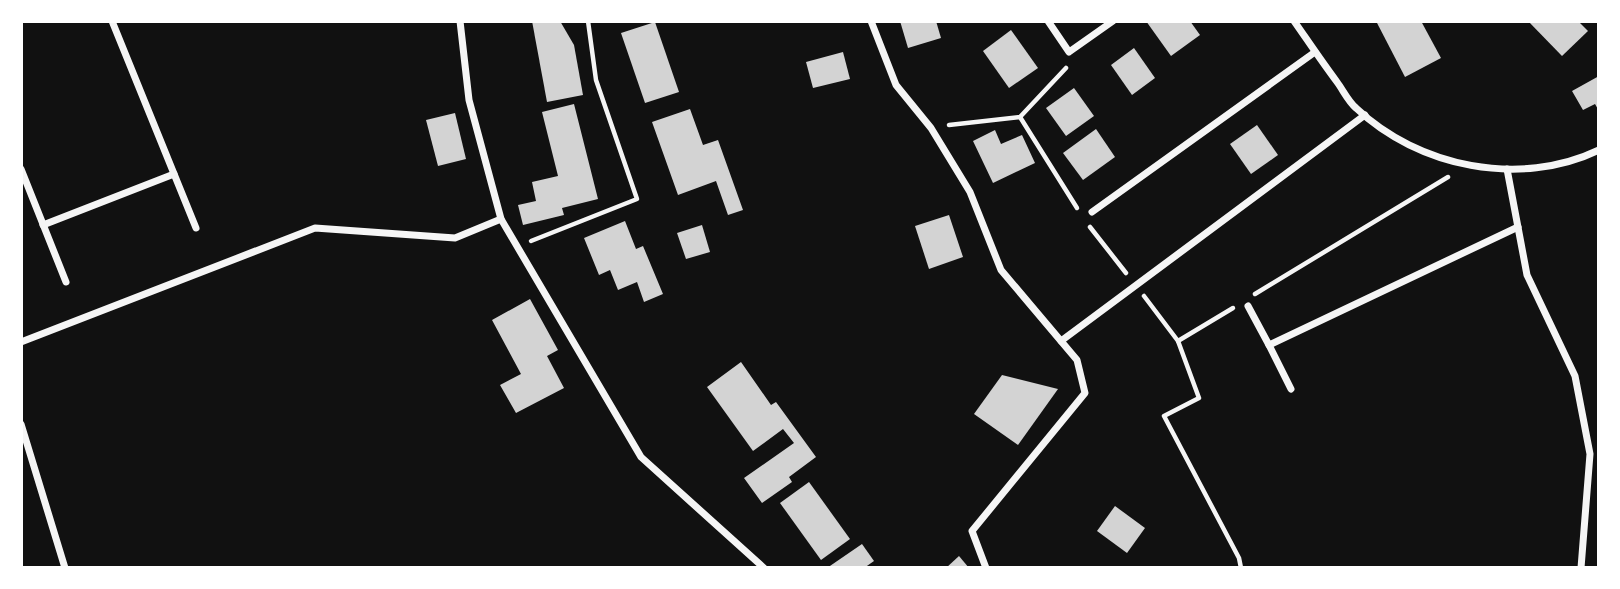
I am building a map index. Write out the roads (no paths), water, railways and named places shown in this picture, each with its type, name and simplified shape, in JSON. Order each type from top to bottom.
[{"type":"street","points":[[111,21],[196,228]]},
{"type":"street","points":[[460,21],[470,100],[501,219],[641,457],[764,568]]},
{"type":"street","points":[[871,21],[896,85],[931,128],[970,192],[1001,270],[1077,360],[1085,393],[972,531],[986,568]]},
{"type":"street","points":[[1048,21],[1069,52],[1113,21]]},
{"type":"street","points":[[1293,21],[1355,107],[1406,145],[1467,165],[1507,169],[1544,166],[1586,156],[1599,150]]},
{"type":"street","points":[[1093,212],[1315,52]]},
{"type":"street","points":[[1061,341],[1365,115]]},
{"type":"street","points":[[21,169],[66,282]]},
{"type":"street","points":[[1507,169],[1527,275],[1575,376],[1590,454],[1581,568]]},
{"type":"street","points":[[43,225],[174,174]]},
{"type":"street","points":[[21,342],[315,228],[455,238],[501,219]]},
{"type":"street","points":[[1269,345],[1518,227]]},
{"type":"street","points":[[1248,303],[1291,389]]},
{"type":"street","points":[[21,424],[65,568]]}]
